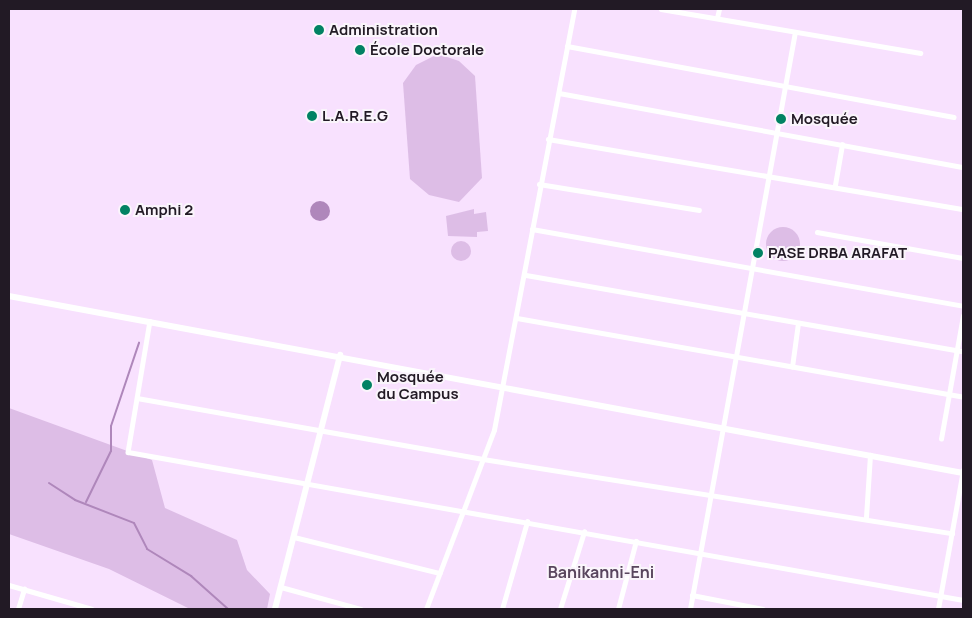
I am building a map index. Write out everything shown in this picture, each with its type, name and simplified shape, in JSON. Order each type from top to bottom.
[{"type":"street","points":[[426,609],[483,459],[504,387],[526,275],[539,184],[559,93],[574,9]]},
{"type":"street","points":[[661,9],[920,53]]},
{"type":"street","points":[[717,18],[719,9]]},
{"type":"street","points":[[690,609],[750,268],[795,32]]},
{"type":"street","points":[[568,46],[786,83],[954,117]]},
{"type":"street","points":[[559,93],[777,130],[842,145],[963,167]]},
{"type":"street","points":[[548,138],[768,176],[835,185],[963,209]]},
{"type":"street","points":[[835,185],[842,145]]},
{"type":"street","points":[[539,184],[699,210]]},
{"type":"street","points":[[532,229],[963,306]]},
{"type":"street","points":[[817,232],[963,258]]},
{"type":"street","points":[[526,275],[963,351]]},
{"type":"street","points":[[9,296],[340,355],[963,472],[938,609]]},
{"type":"street","points":[[941,439],[963,316]]},
{"type":"street","points":[[517,318],[963,397]]},
{"type":"street","points":[[150,321],[128,452],[464,510],[963,600]]},
{"type":"street","points":[[792,367],[798,323]]},
{"type":"street","points":[[276,609],[340,355]]},
{"type":"street","points":[[136,398],[710,497],[866,518],[952,533]]},
{"type":"street","points":[[866,518],[870,455]]},
{"type":"street","points":[[502,609],[527,522]]},
{"type":"street","points":[[560,609],[584,532]]},
{"type":"street","points":[[294,537],[440,573]]},
{"type":"street","points":[[618,609],[636,541]]},
{"type":"street","points":[[9,585],[92,609]]},
{"type":"street","points":[[281,587],[361,609]]},
{"type":"street","points":[[18,609],[24,589]]},
{"type":"street","points":[[692,595],[749,608],[763,609]]},
{"type":"shaded area","points":[[438,54],[459,61],[475,76],[482,178],[459,202],[429,195],[410,179],[403,83],[416,65]]},
{"type":"shaded area","points":[[320,201],[327,204],[330,211],[327,218],[320,221],[313,218],[310,211],[313,204]]},
{"type":"shaded area","points":[[474,209],[474,214],[486,212],[488,231],[477,232],[477,237],[448,236],[446,216]]},
{"type":"shaded area","points":[[783,227],[790,228],[795,232],[799,237],[799,251],[795,256],[790,260],[783,261],[776,260],[771,256],[767,251],[766,244],[767,237],[771,232],[776,228]]},
{"type":"shaded area","points":[[461,241],[468,244],[471,251],[468,258],[461,261],[454,258],[451,251],[454,244]]},
{"type":"shaded area","points":[[9,408],[152,460],[165,508],[237,540],[247,570],[270,594],[267,609],[190,609],[109,569],[9,534]]},
{"type":"waterway","points":[[86,502],[111,451],[111,426],[139,343]]},
{"type":"waterway","points":[[49,483],[75,500],[134,523],[147,549],[191,576],[228,609]]},
{"type":"place","name":"Administration","points":[[319,30]]},
{"type":"place","name":"École Doctorale","points":[[360,50]]},
{"type":"place","name":"L.A.R.E.G","points":[[312,116]]},
{"type":"place","name":"Mosquée","points":[[781,119]]},
{"type":"place","name":"Amphi 2","points":[[125,210]]},
{"type":"place","name":"PASE DRBA ARAFAT","points":[[758,253]]},
{"type":"place","name":"Mosquée du Campus","points":[[367,385]]},
{"type":"district","name":"Banikanni-Eni","points":[[601,572]]}]
